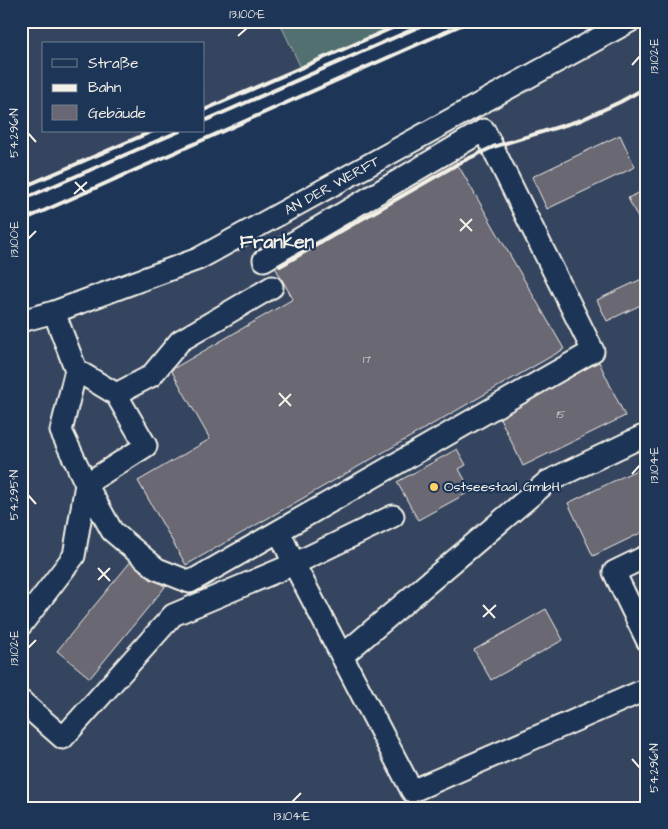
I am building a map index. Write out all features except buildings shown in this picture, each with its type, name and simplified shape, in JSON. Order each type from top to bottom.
[{"type":"street","name":"AN DER WERFT","points":[[21,321],[54,312],[198,259],[630,21]]},
{"type":"street","points":[[54,312],[76,370],[60,431],[86,484],[112,531],[157,569],[190,582],[593,351],[484,130],[264,260]]},
{"type":"street","points":[[116,394],[151,376],[180,341],[272,287]]},
{"type":"street","points":[[23,621],[74,556],[86,484],[146,446],[116,394],[76,370]]},
{"type":"street","points":[[342,656],[547,482],[641,437]]},
{"type":"street","points":[[21,701],[63,738],[173,615],[294,564],[393,516]]},
{"type":"street","points":[[279,531],[294,564],[412,791],[647,689]]},
{"type":"street","points":[[647,556],[614,572],[647,640]]},
{"type":"shaded area","points":[[21,21],[279,21],[301,68],[205,110],[205,42],[42,42],[42,132],[151,132],[21,188]]},
{"type":"shaded area","points":[[630,21],[647,21],[647,808],[21,808],[21,321],[198,259]]},
{"type":"green space","points":[[279,21],[407,21],[301,68]]},
{"type":"railway","points":[[205,110],[408,21]]},
{"type":"railway","points":[[205,121],[432,21]]},
{"type":"railway","points":[[21,221],[470,21]]},
{"type":"railway","points":[[280,266],[461,162],[493,147],[581,120],[647,87]]},
{"type":"railway","points":[[21,188],[151,132]]},
{"type":"railway","points":[[21,200],[178,132]]},
{"type":"place","name":"Ostseestaal GmbH","points":[[434,487]]},
{"type":"district","name":"Franken","points":[[277,242]]}]
